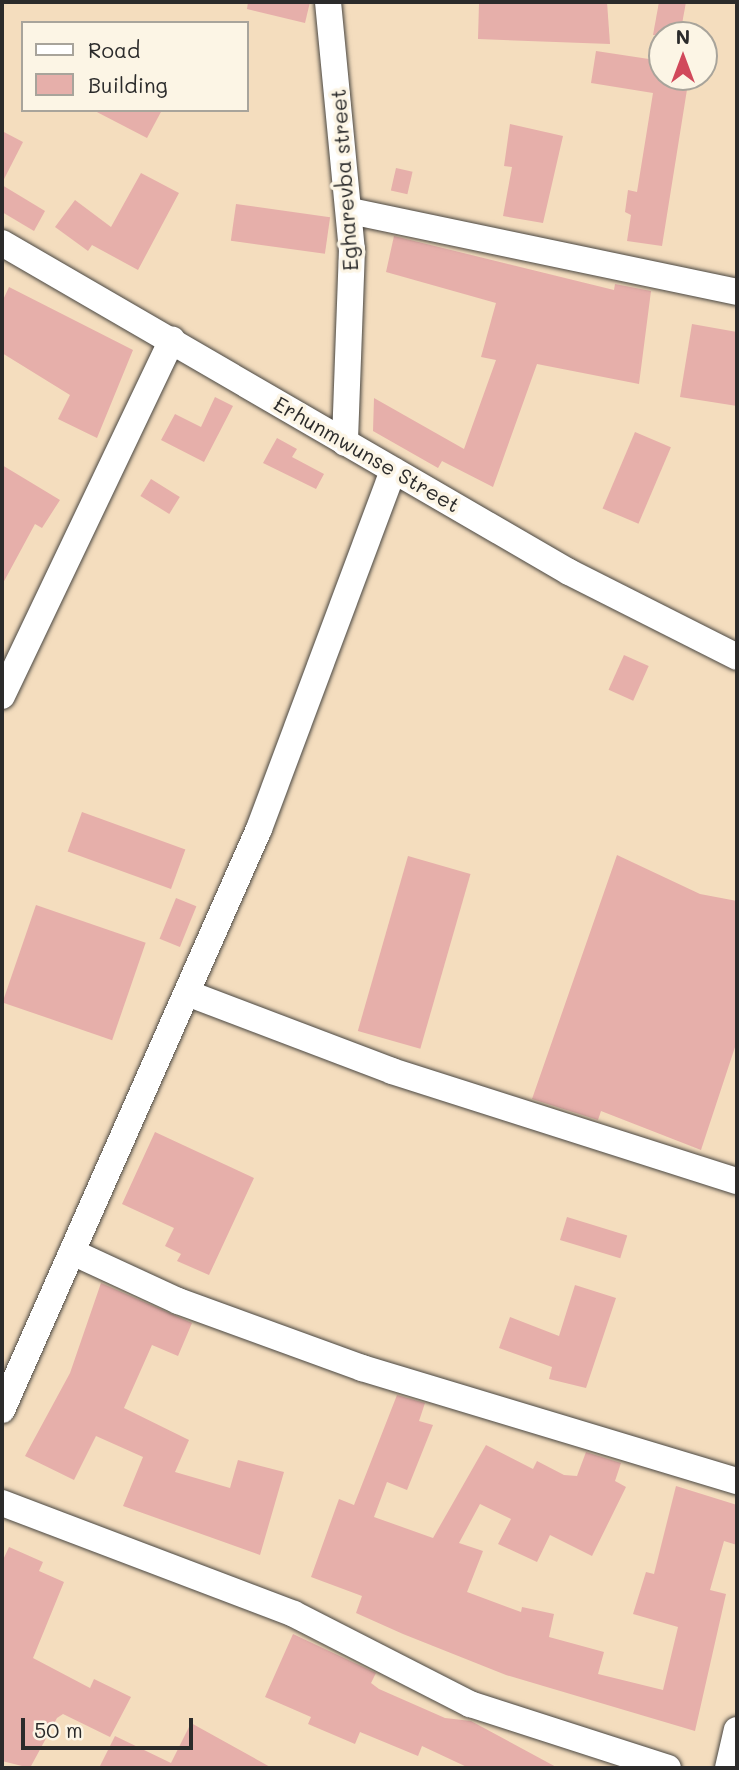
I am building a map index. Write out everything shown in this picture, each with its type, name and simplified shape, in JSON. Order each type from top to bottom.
[{"type":"street","name":"Egharevba street","points":[[328,2],[350,211],[345,443]]},
{"type":"street","points":[[350,211],[737,292]]},
{"type":"street","name":"Erhunmwunse Street","points":[[2,243],[172,339],[345,443],[569,572],[737,657]]},
{"type":"street","points":[[2,696],[172,339]]},
{"type":"street","points":[[2,1410],[259,829],[393,470]]},
{"type":"street","points":[[187,993],[393,1071],[737,1181]]},
{"type":"street","points":[[72,1252],[178,1301],[362,1368],[737,1481]]},
{"type":"street","points":[[2,1503],[294,1614],[470,1704],[668,1768]]},
{"type":"street","points":[[730,1766],[737,1730]]},
{"type":"building","points":[[248,2],[310,2],[305,23],[247,9]]},
{"type":"building","points":[[607,2],[610,44],[478,39],[479,3]]},
{"type":"building","points":[[659,2],[686,2],[683,21],[656,21]]},
{"type":"building","points":[[596,51],[648,59],[648,91],[687,91],[662,246],[627,241],[631,215],[625,212],[628,190],[637,192],[653,93],[591,83]]},
{"type":"building","points":[[97,112],[161,112],[147,138]]},
{"type":"building","points":[[510,124],[563,136],[543,223],[503,216],[512,167],[504,166]]},
{"type":"building","points":[[2,131],[23,142],[2,183]]},
{"type":"building","points":[[396,168],[413,172],[407,194],[391,190]]},
{"type":"building","points":[[141,173],[179,193],[138,270],[92,245],[88,251],[55,227],[75,200],[111,227]]},
{"type":"building","points":[[2,185],[45,211],[34,231],[2,212]]},
{"type":"building","points":[[236,204],[330,217],[325,254],[231,241]]},
{"type":"building","points":[[394,236],[614,290],[615,284],[651,291],[639,384],[537,364],[493,487],[442,461],[438,468],[373,431],[374,398],[464,449],[496,360],[481,357],[496,303],[386,272]]},
{"type":"building","points":[[9,287],[133,350],[97,438],[58,419],[70,395],[2,353],[2,302]]},
{"type":"building","points":[[692,324],[737,332],[737,406],[680,397]]},
{"type":"building","points":[[215,397],[233,406],[204,462],[161,440],[175,414],[201,427]]},
{"type":"building","points":[[635,432],[671,447],[638,524],[603,508]]},
{"type":"building","points":[[277,438],[297,449],[292,457],[324,474],[316,489],[263,463]]},
{"type":"building","points":[[2,465],[60,500],[42,528],[35,524],[2,585]]},
{"type":"building","points":[[151,479],[180,497],[169,514],[140,496]]},
{"type":"building","points":[[624,655],[649,666],[633,701],[609,690]]},
{"type":"building","points":[[82,812],[185,850],[171,889],[68,851]]},
{"type":"building","points":[[617,855],[700,894],[737,901],[737,1041],[701,1150],[601,1111],[598,1120],[532,1099]]},
{"type":"building","points":[[408,856],[470,874],[420,1049],[358,1031]]},
{"type":"building","points":[[176,898],[196,906],[180,947],[160,939]]},
{"type":"building","points":[[36,905],[146,943],[112,1040],[2,1002]]},
{"type":"building","points":[[155,1132],[254,1178],[209,1275],[177,1261],[181,1254],[165,1246],[174,1228],[122,1204]]},
{"type":"building","points":[[567,1217],[627,1235],[620,1258],[560,1240]]},
{"type":"building","points":[[101,1283],[192,1323],[178,1356],[152,1345],[124,1408],[189,1440],[175,1472],[230,1488],[238,1460],[284,1472],[260,1555],[123,1506],[143,1457],[96,1436],[74,1480],[25,1456],[70,1373]]},
{"type":"building","points":[[575,1285],[616,1298],[586,1388],[549,1379],[552,1367],[499,1348],[510,1317],[559,1336]]},
{"type":"building","points":[[397,1395],[425,1403],[419,1421],[433,1425],[407,1490],[387,1482],[374,1517],[433,1538],[486,1445],[533,1469],[537,1461],[564,1475],[577,1476],[586,1452],[621,1463],[615,1481],[626,1487],[592,1556],[550,1535],[537,1562],[498,1544],[511,1519],[480,1504],[459,1543],[483,1551],[467,1592],[521,1612],[522,1607],[554,1614],[549,1637],[604,1652],[598,1674],[663,1690],[678,1627],[633,1614],[646,1572],[654,1574],[676,1486],[737,1505],[737,1545],[724,1541],[710,1590],[726,1594],[695,1731],[506,1675],[403,1634],[356,1613],[362,1596],[311,1577],[339,1499],[354,1505]]},
{"type":"building","points":[[9,1547],[43,1562],[39,1571],[64,1582],[33,1658],[90,1688],[94,1679],[131,1697],[110,1737],[63,1714],[57,1718],[30,1768],[2,1761],[2,1562]]},
{"type":"building","points":[[293,1634],[376,1673],[371,1683],[379,1689],[445,1718],[471,1721],[558,1768],[469,1768],[422,1746],[418,1756],[360,1732],[355,1744],[308,1724],[311,1717],[265,1697]]},
{"type":"building","points":[[191,1723],[272,1768],[99,1768],[115,1736],[171,1763]]}]
